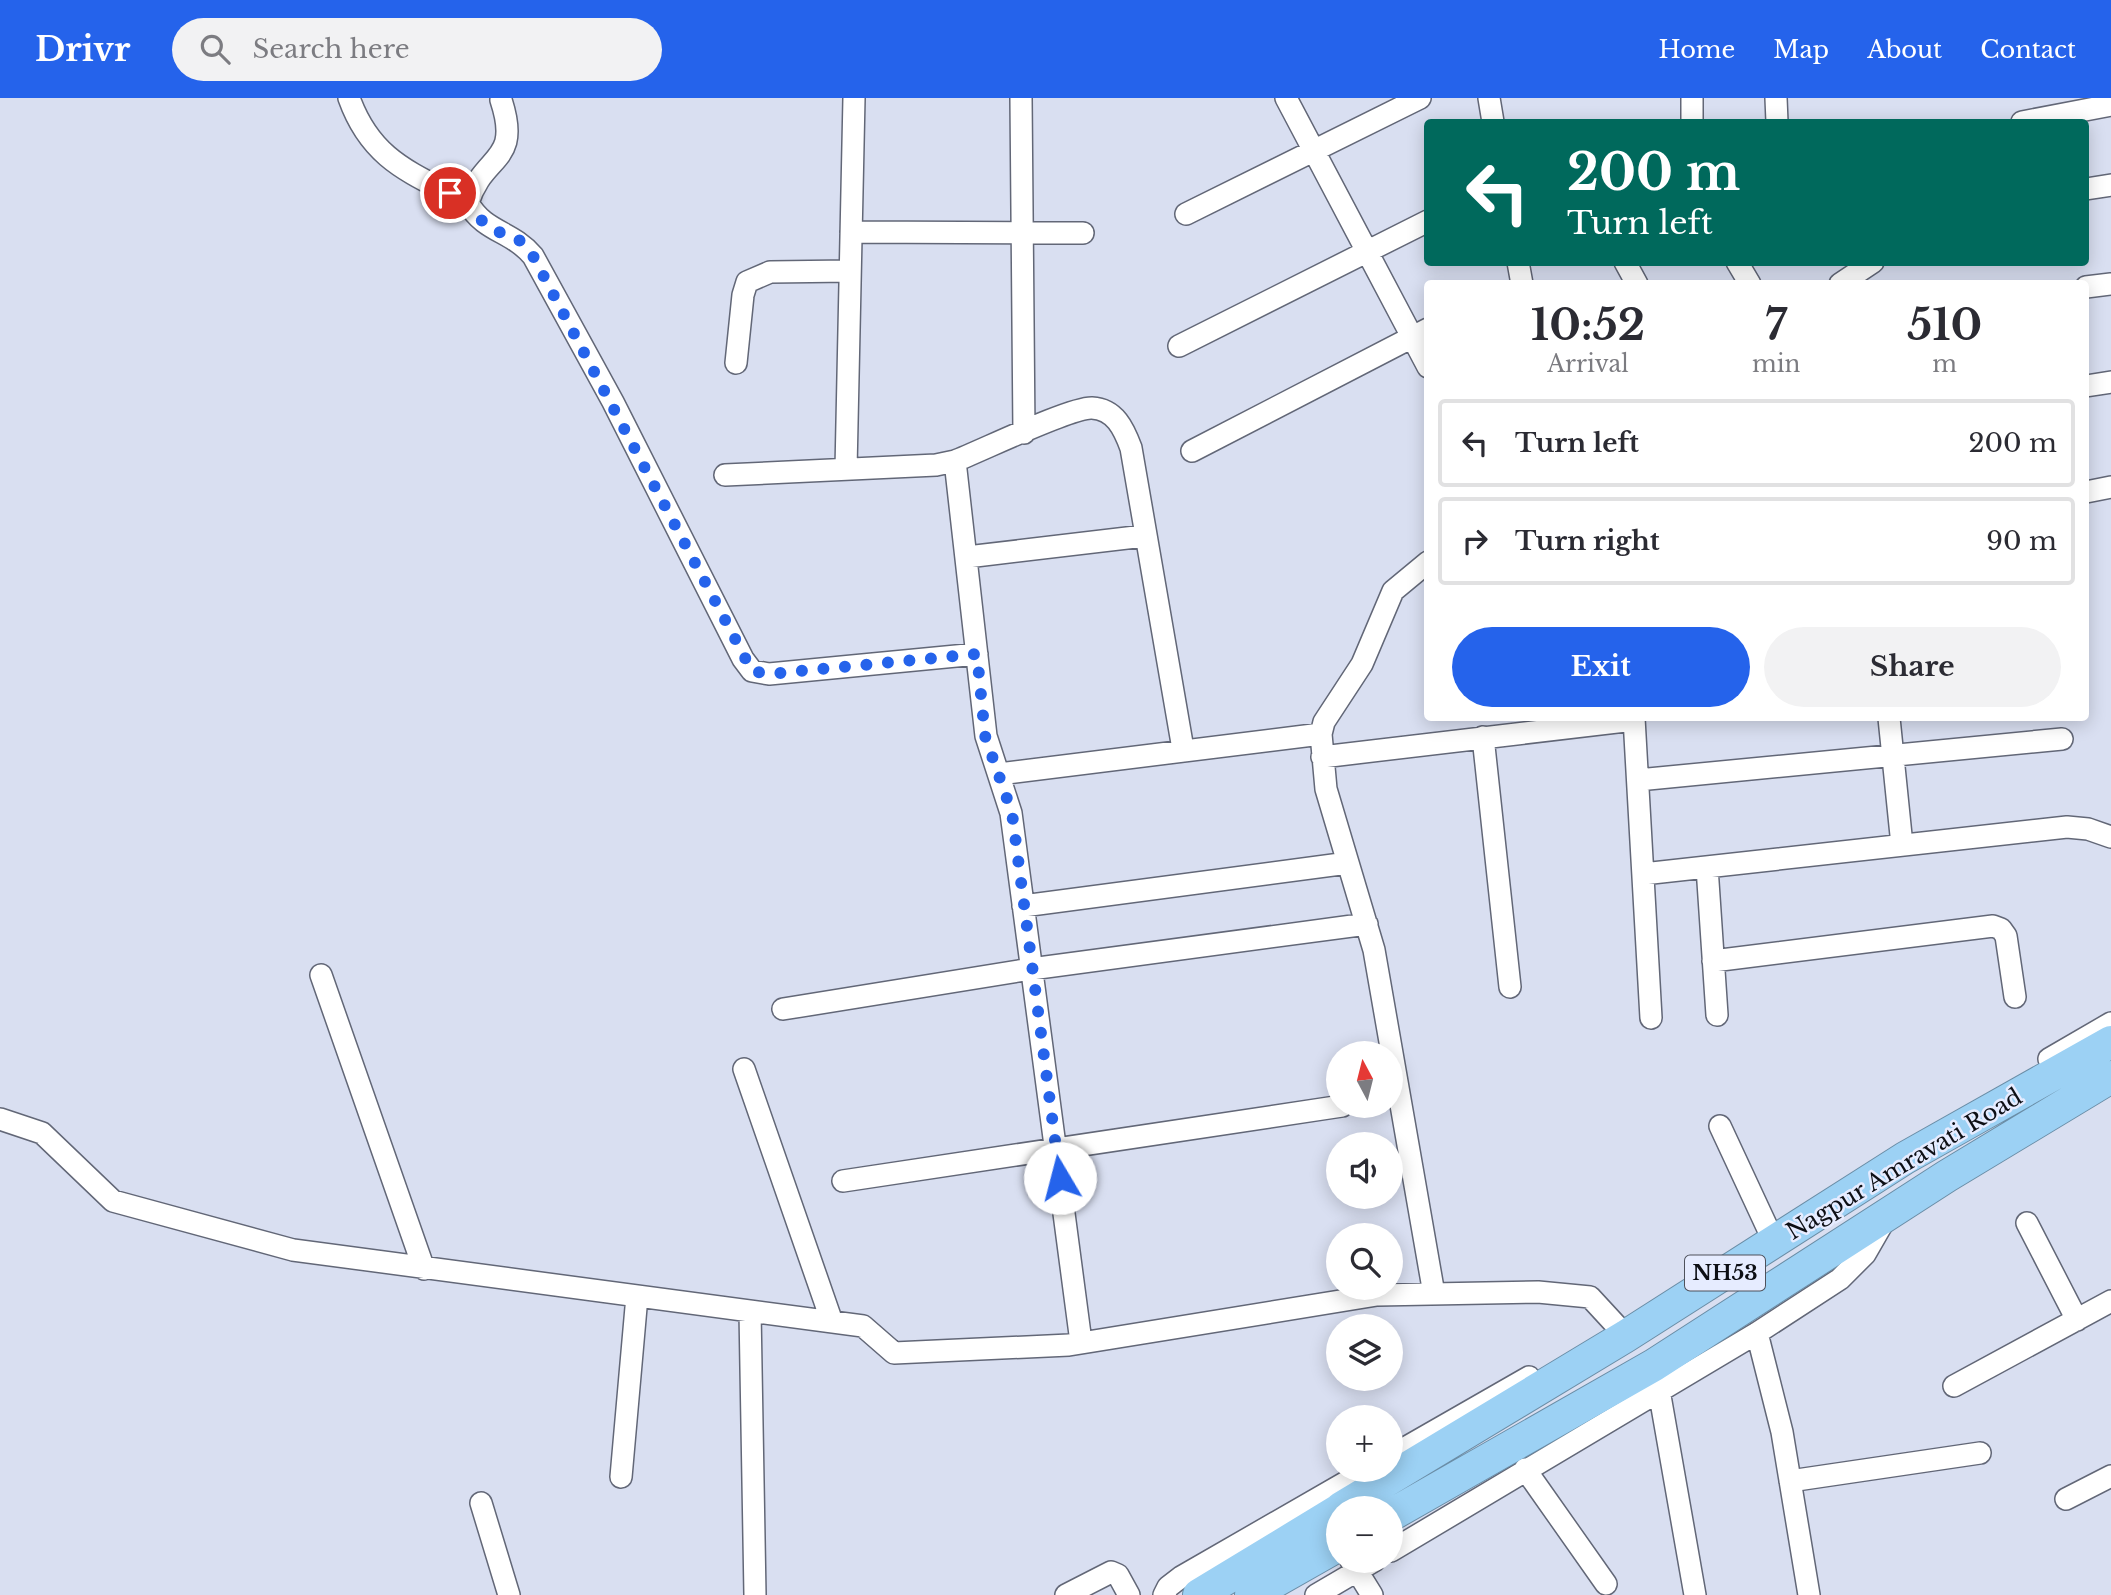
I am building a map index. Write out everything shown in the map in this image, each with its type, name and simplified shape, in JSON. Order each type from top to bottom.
[{"type":"highway","name":"Nagpur Amravati Road","points":[[1361,1496],[1771,1235],[2111,1042]]},
{"type":"highway","name":"Nagpur Amravati Road","points":[[1403,1508],[1654,1365],[1889,1214],[2111,1077]]},
{"type":"highway","name":"Nagpur Amravati Road","points":[[1199,1595],[1326,1518]]},
{"type":"highway","points":[[1251,1595],[1326,1552]]},
{"type":"street","points":[[349,98],[368,139],[384,156],[468,203],[476,216],[494,230],[519,240],[533,256],[752,671],[769,674],[977,654]]},
{"type":"street","points":[[846,469],[854,98]]},
{"type":"street","points":[[1021,98],[1024,433]]},
{"type":"street","points":[[1286,98],[1366,251],[1419,333],[1424,352]]},
{"type":"street","points":[[1186,214],[1314,151],[1389,105],[1420,98]]},
{"type":"street","points":[[1489,98],[1492,119]]},
{"type":"street","points":[[1692,98],[1692,119]]},
{"type":"street","points":[[1776,98],[1777,119]]},
{"type":"street","points":[[468,203],[472,189],[507,142],[509,125],[501,100]]},
{"type":"street","points":[[2036,119],[2109,103]]},
{"type":"street","points":[[2089,189],[2111,185]]},
{"type":"street","points":[[1180,346],[1424,222]]},
{"type":"street","points":[[851,232],[1083,233]]},
{"type":"street","points":[[1846,280],[1866,266]]},
{"type":"street","points":[[736,363],[743,295],[747,282],[770,272],[850,271]]},
{"type":"street","points":[[2089,287],[2111,284]]},
{"type":"street","points":[[1192,451],[1419,333]]},
{"type":"street","points":[[2089,386],[2111,382]]},
{"type":"street","points":[[725,475],[955,461],[1091,408],[1111,414],[1123,426],[1130,448],[1183,749]]},
{"type":"street","points":[[955,461],[985,736],[1012,813],[1081,1342]]},
{"type":"street","points":[[2089,491],[2111,487]]},
{"type":"street","points":[[967,557],[1144,536]]},
{"type":"street","points":[[1386,1041],[1367,924],[1326,789],[1321,734],[1324,722],[1362,664],[1393,591],[1424,565]]},
{"type":"street","points":[[1322,757],[1483,737],[1520,725],[1596,721]]},
{"type":"street","points":[[1634,721],[1651,1018]]},
{"type":"street","points":[[1889,721],[1902,845]]},
{"type":"street","points":[[999,774],[1183,749],[1321,734]]},
{"type":"street","points":[[1483,737],[1510,987]]},
{"type":"street","points":[[1637,780],[2063,739]]},
{"type":"street","points":[[1643,874],[2067,827],[2088,829],[2111,837]]},
{"type":"street","points":[[1023,906],[1348,863]]},
{"type":"street","points":[[1707,866],[1717,1015]]},
{"type":"street","points":[[783,1009],[1031,969],[1367,924]]},
{"type":"street","points":[[1713,961],[1993,926],[2001,929],[2006,936],[2015,997]]},
{"type":"street","points":[[321,975],[424,1269]]},
{"type":"street","points":[[1720,1126],[1771,1235],[2111,1023]]},
{"type":"street","points":[[744,1069],[832,1322]]},
{"type":"street","points":[[843,1181],[1326,1108]]},
{"type":"street","points":[[1400,1118],[1434,1294]]},
{"type":"street","points":[[0,1119],[42,1133],[113,1201],[293,1250],[863,1326],[894,1353],[1081,1342],[1377,1295],[1538,1292],[1590,1297],[1621,1331],[1403,1449]]},
{"type":"street","points":[[1403,1543],[1757,1333],[1854,1268],[1889,1214]]},
{"type":"street","points":[[2027,1223],[2077,1320]]},
{"type":"street","points":[[621,1477],[637,1296]]},
{"type":"street","points":[[1954,1386],[2111,1301]]},
{"type":"street","points":[[750,1311],[755,1595]]},
{"type":"street","points":[[1757,1333],[1782,1432],[1810,1595]]},
{"type":"street","points":[[1658,1390],[1695,1595]]},
{"type":"street","points":[[1790,1480],[1980,1453]]},
{"type":"street","points":[[1525,1469],[1606,1584]]},
{"type":"street","points":[[2066,1499],[2111,1476]]},
{"type":"street","points":[[1164,1595],[1168,1587],[1181,1577],[1346,1482]]},
{"type":"street","points":[[481,1503],[509,1595]]},
{"type":"street","points":[[1066,1595],[1111,1572],[1118,1575],[1129,1595]]},
{"type":"street","points":[[1316,1595],[1348,1573]]},
{"type":"street","points":[[1364,1573],[1372,1595]]},
{"type":"route","points":[[450,193],[468,203],[476,216],[494,230],[519,240],[533,256],[612,402],[743,659],[752,671],[769,674],[977,654],[985,736],[1012,813],[1060,1178]]}]
